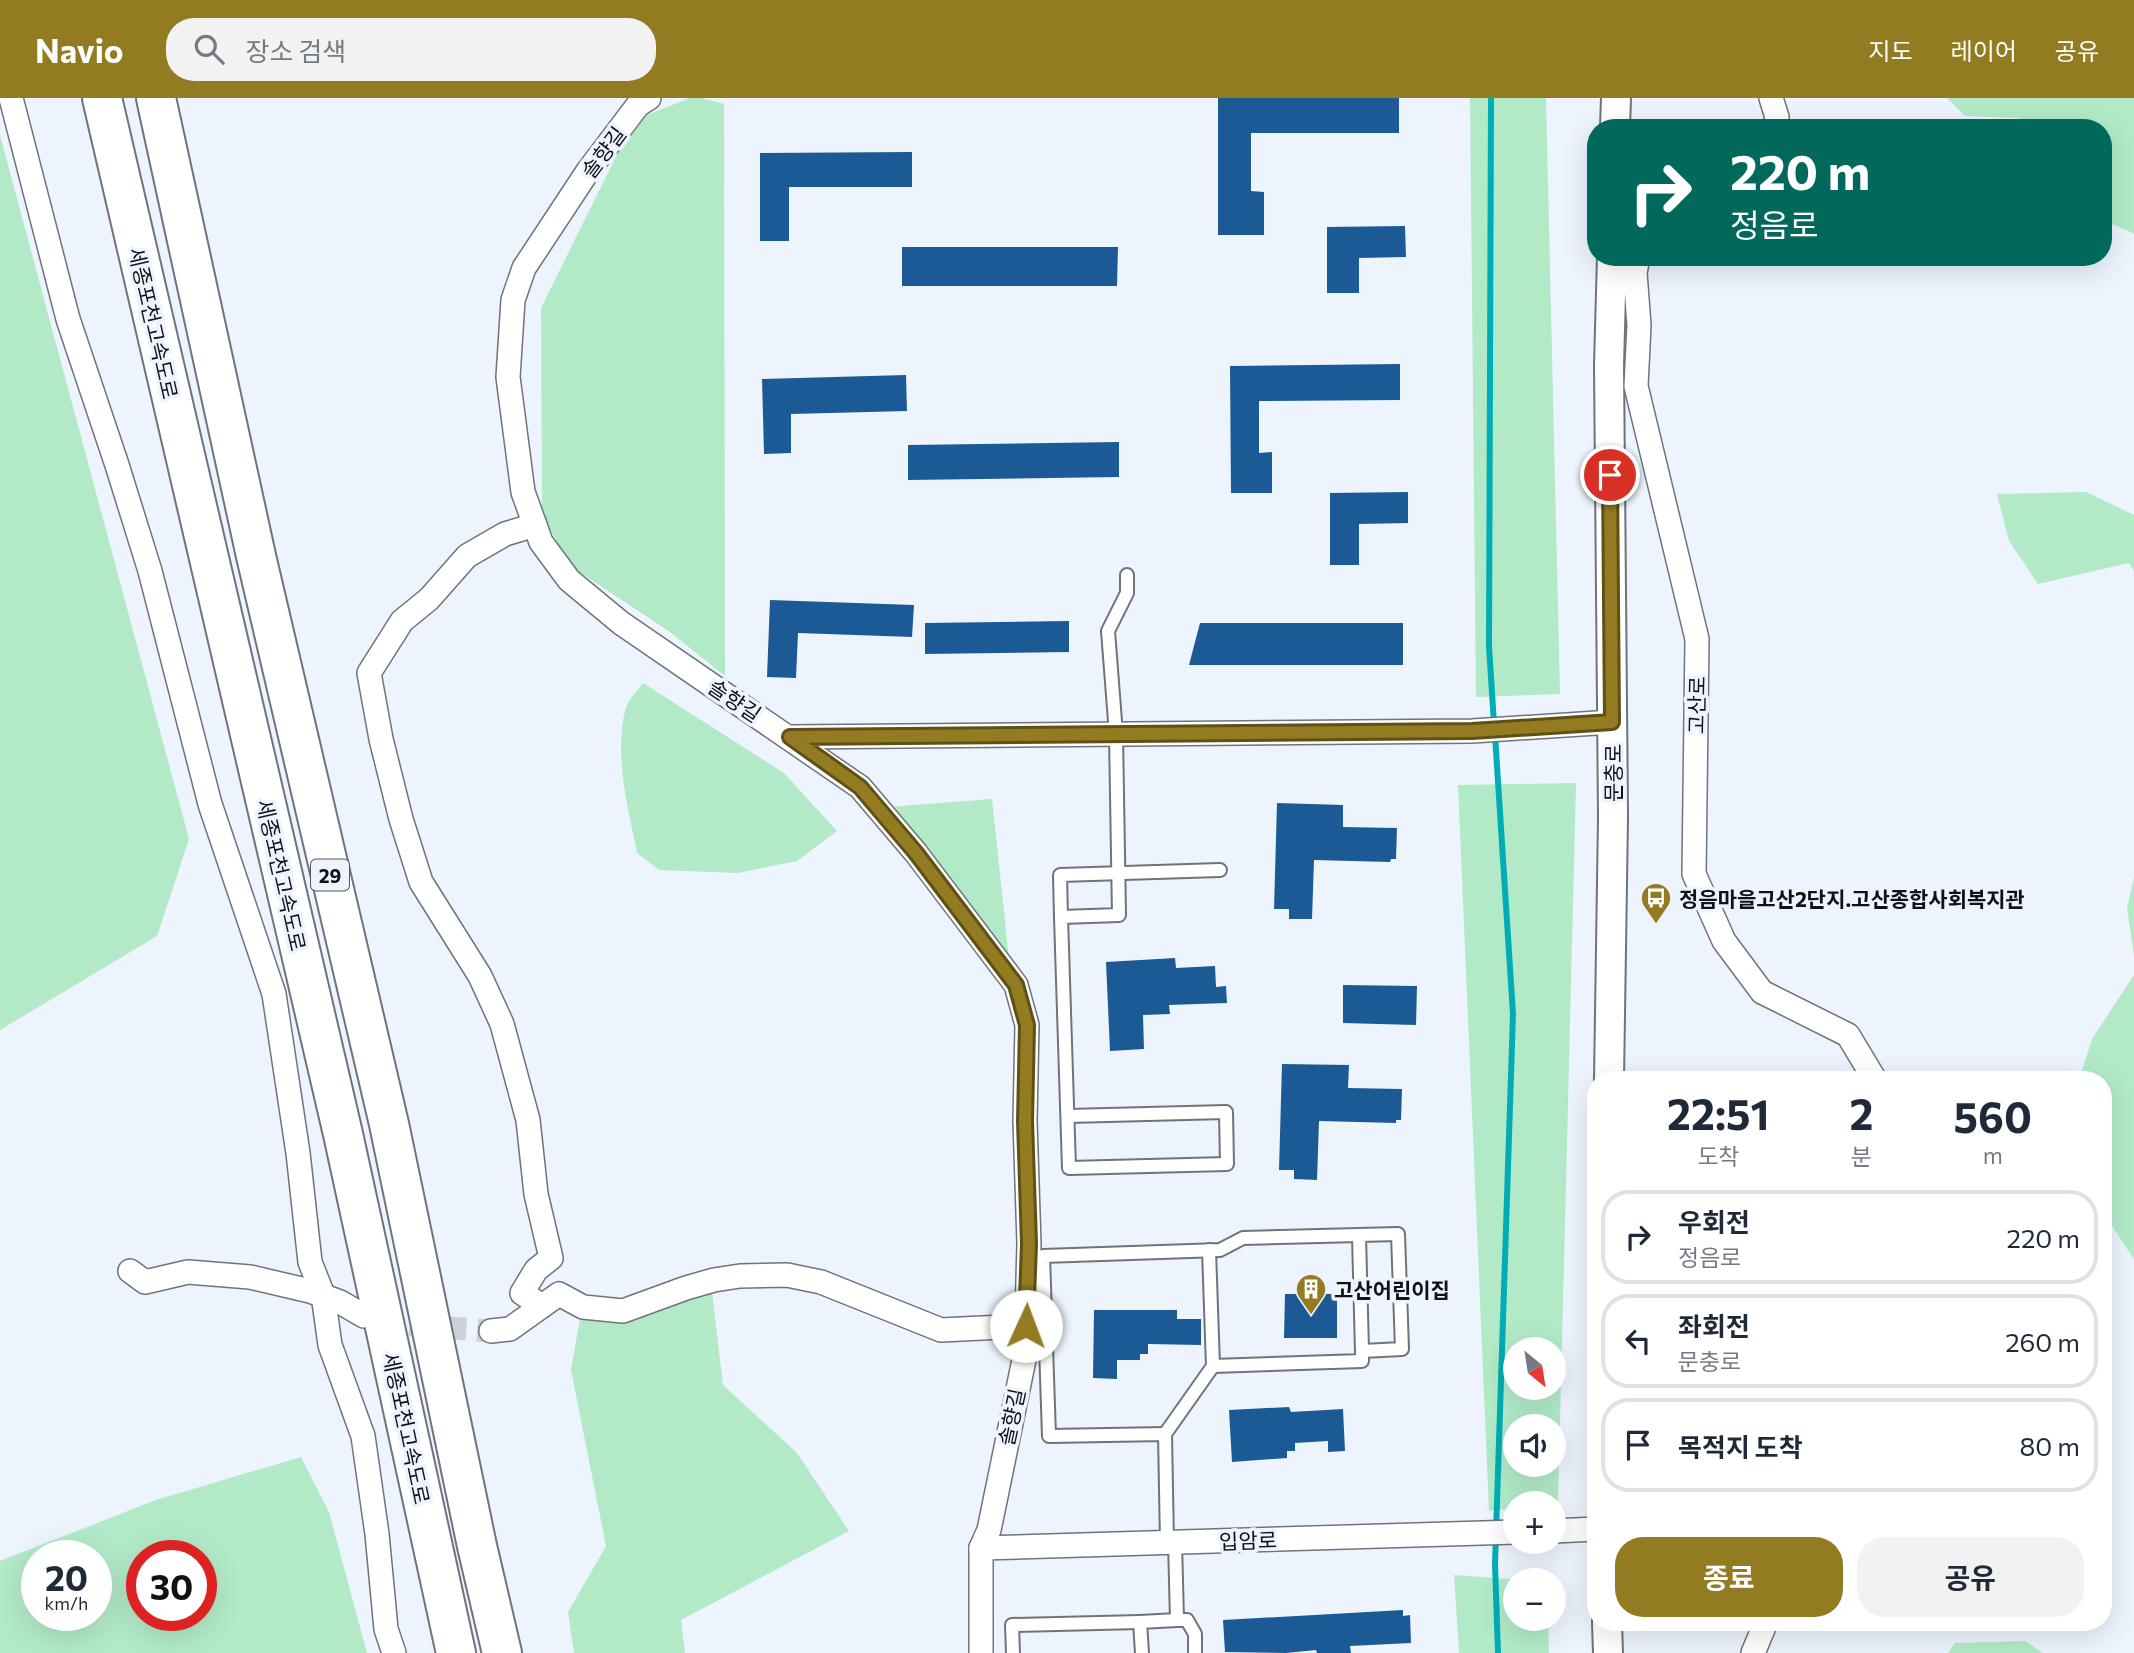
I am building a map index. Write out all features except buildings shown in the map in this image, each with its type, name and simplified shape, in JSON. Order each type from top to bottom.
[{"type":"highway","name":"세종포천고속도로","points":[[102,98],[343,1134],[456,1653]]},
{"type":"highway","name":"세종포천고속도로","points":[[156,98],[256,556],[389,1124],[502,1653]]},
{"type":"street","points":[[11,98],[68,319],[150,572],[210,804],[274,994],[298,1153],[310,1262],[323,1295],[330,1345],[363,1436],[377,1534],[386,1629],[394,1653]]},
{"type":"street","name":"솔향길","points":[[649,98],[638,105],[588,171],[524,268],[513,300],[508,377],[523,492],[541,542],[569,580],[621,623],[860,787],[916,853],[1016,985],[1027,1025],[1025,1121],[1029,1244],[1026,1350],[989,1530],[981,1548],[981,1653]]},
{"type":"street","points":[[1615,119],[1616,98]]},
{"type":"street","points":[[1771,98],[1776,119]]},
{"type":"street","name":"문충로","points":[[1609,1071],[1612,722],[1609,378],[1612,266]]},
{"type":"street","name":"고산로","points":[[1636,266],[1639,325],[1636,386],[1697,639],[1694,874],[1724,941],[1762,992],[1848,1035],[1870,1071]]},
{"type":"street","points":[[535,525],[505,534],[467,556],[429,599],[402,621],[369,673],[381,739],[401,819],[421,882],[480,976],[502,1024],[525,1108],[536,1194],[551,1258],[536,1270],[522,1293],[542,1306]]},
{"type":"street","points":[[790,737],[1472,731],[1612,722]]},
{"type":"street","points":[[130,1271],[145,1282],[188,1272],[280,1282],[340,1301],[363,1316]]},
{"type":"street","points":[[491,1331],[510,1329],[559,1294],[583,1307],[623,1311],[666,1294],[714,1280],[776,1274],[821,1282],[941,1330],[1026,1326]]},
{"type":"street","points":[[1566,1531],[1587,1529]]},
{"type":"street","name":"입암로","points":[[981,1548],[1503,1532]]},
{"type":"street","points":[[1607,1631],[1608,1653]]},
{"type":"street","points":[[1753,1653],[1762,1631]]},
{"type":"lane","points":[[1061,917],[1119,915],[1115,734],[1108,631],[1127,593],[1127,575]]},
{"type":"lane","points":[[1068,1116],[1226,1112],[1227,1164],[1069,1168],[1060,875],[1220,870]]},
{"type":"lane","points":[[1165,1434],[1049,1436],[1044,1256],[1220,1250],[1243,1238],[1398,1234],[1402,1349],[1362,1350]]},
{"type":"lane","points":[[1213,1366],[1362,1361],[1359,1236]]},
{"type":"lane","points":[[1177,1620],[1165,1434],[1213,1366],[1209,1250]]},
{"type":"lane","points":[[1013,1653],[1012,1625],[1187,1620],[1195,1634],[1195,1653]]},
{"type":"lane","points":[[1140,1622],[1142,1653]]},
{"type":"green space","points":[[690,98],[724,104],[725,676],[670,632],[569,565],[542,513],[541,308],[634,120]]},
{"type":"green space","points":[[1470,98],[1546,98],[1560,694],[1476,697]]},
{"type":"green space","points":[[1947,98],[2134,98],[2134,234],[2112,224],[2112,119],[1965,116]]},
{"type":"green space","points":[[0,135],[189,839],[157,936],[0,1030]]},
{"type":"green space","points":[[2086,492],[2134,515],[2134,571],[2129,563],[2038,584],[2009,541],[1997,494]]},
{"type":"green space","points":[[643,683],[784,773],[837,831],[797,861],[738,873],[659,870],[637,853],[622,764],[622,728],[626,707]]},
{"type":"green space","points":[[1576,783],[1562,1337],[1503,1337],[1503,1400],[1561,1400],[1560,1414],[1503,1414],[1503,1477],[1559,1477],[1558,1491],[1503,1491],[1503,1509],[1489,1511],[1458,785]]},
{"type":"green space","points":[[992,799],[1010,968],[959,889],[888,807]]},
{"type":"green space","points":[[2134,877],[2134,957],[2127,908]]},
{"type":"green space","points":[[2134,975],[2134,1259],[2112,1226],[2112,1071],[2082,1071],[2092,1039]]},
{"type":"green space","points":[[711,1284],[723,1385],[797,1453],[849,1531],[681,1620],[685,1653],[574,1653],[568,1612],[606,1546],[571,1370],[582,1307]]},
{"type":"green space","points":[[301,1457],[329,1512],[367,1653],[0,1653],[0,1561],[21,1553],[21,1631],[112,1631],[112,1540],[54,1540],[156,1500]]},
{"type":"green space","points":[[1454,1575],[1503,1578],[1503,1631],[1548,1631],[1549,1653],[1459,1653]]},
{"type":"green space","points":[[2025,1641],[2043,1653],[1948,1653],[1955,1643]]},
{"type":"waterway","points":[[1491,98],[1489,646],[1494,724]]},
{"type":"waterway","points":[[1495,735],[1513,1014],[1495,1564],[1498,1653]]},
{"type":"tunnel","points":[[376,1319],[400,1324],[491,1331]]},
{"type":"place","name":"정음마을고산2단지.고산종합사회복지관","points":[[1656,925]]},
{"type":"place","name":"고산어린이집","points":[[1311,1316]]},
{"type":"route","points":[[1026,1326],[1029,1244],[1025,1121],[1027,1025],[1016,985],[916,853],[860,787],[790,737],[1472,731],[1612,722],[1610,475]]}]
